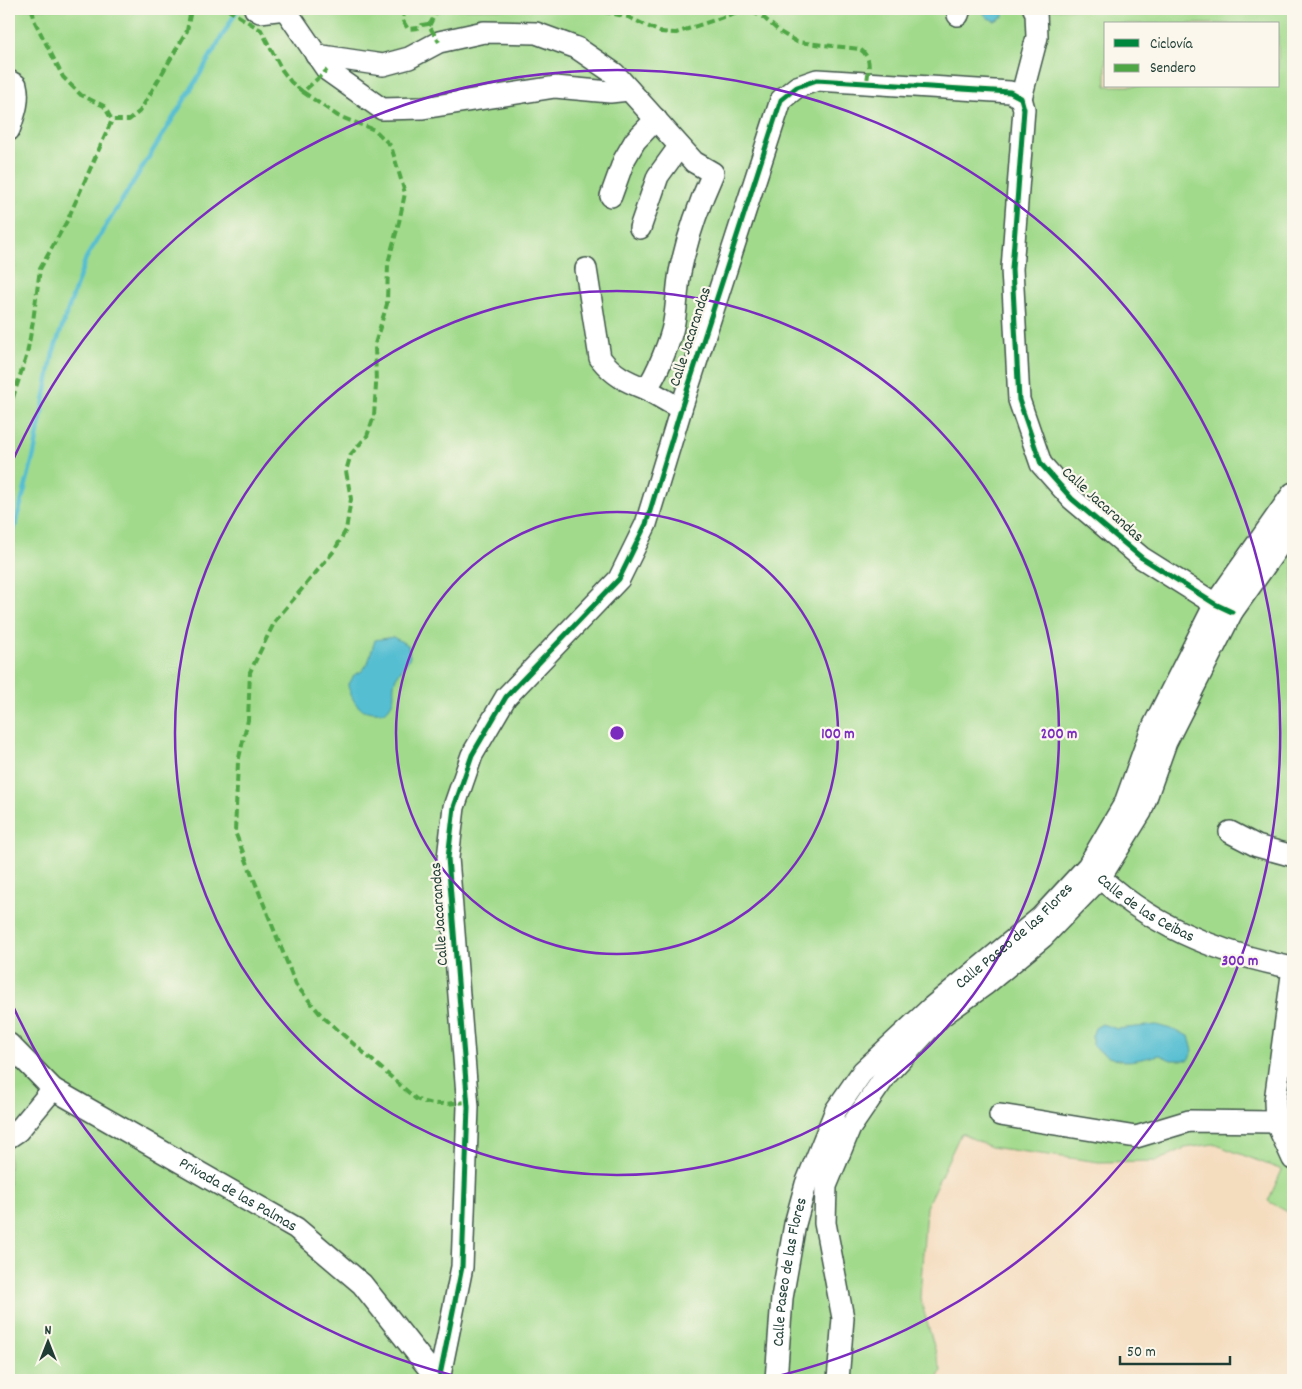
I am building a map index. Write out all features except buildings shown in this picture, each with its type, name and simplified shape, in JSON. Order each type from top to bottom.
[{"type":"street","points":[[258,11],[285,9],[327,70],[382,109],[423,108],[555,87],[610,92],[630,90]]},
{"type":"street","points":[[1021,98],[1037,37],[1036,12],[1034,9]]},
{"type":"street","points":[[316,55],[383,65],[409,58],[439,42],[484,32],[536,33],[577,48],[615,74],[679,147],[694,162],[713,173],[705,190],[687,243],[680,273],[674,324],[654,378],[646,389]]},
{"type":"street","name":"Calle Jacarandas","points":[[439,1380],[462,1267],[468,1108],[448,858],[454,807],[472,755],[506,697],[619,579],[646,524],[681,409],[781,100],[797,87],[817,80],[1010,92],[1021,98],[1024,109],[1012,269],[1019,400],[1041,464],[1072,499],[1142,558],[1223,608]]},
{"type":"street","points":[[9,81],[16,85],[18,94],[11,118]]},
{"type":"street","points":[[611,196],[624,160],[635,142],[656,119]]},
{"type":"street","points":[[640,228],[658,176],[679,147]]},
{"type":"street","points":[[586,270],[600,358],[609,370],[621,379],[646,389],[681,409]]},
{"type":"street","name":"Calle Paseo de las Flores","points":[[838,1380],[842,1318],[825,1223],[826,1186],[850,1128],[887,1074],[940,1017],[986,984],[1042,937],[1141,812],[1166,742],[1223,608],[1293,493]]},
{"type":"street","name":"Calle Paseo de las Flores","points":[[1223,608],[1293,526]]},
{"type":"street","points":[[1230,832],[1257,846],[1293,856]]},
{"type":"street","name":"Calle Paseo de las Flores","points":[[776,1380],[782,1298],[795,1224],[806,1184],[836,1110],[863,1071],[932,1007],[1006,948],[1094,872]]},
{"type":"street","name":"Calle de las Ceibas","points":[[1094,872],[1154,919],[1201,942],[1256,960],[1293,968]]},
{"type":"street","points":[[1293,968],[1274,1101],[1276,1122],[1293,1159]]},
{"type":"street","name":"Privada de las Palmas","points":[[9,1044],[53,1089],[296,1228],[362,1284],[439,1380]]},
{"type":"street","points":[[9,1137],[18,1131],[53,1089]]},
{"type":"street","points":[[1000,1115],[1136,1137],[1189,1121],[1276,1122]]},
{"type":"green space","points":[[9,9],[1293,9],[1293,1215],[1268,1201],[1282,1170],[1214,1144],[1185,1148],[1157,1161],[1099,1162],[990,1147],[961,1133],[926,1207],[920,1298],[941,1370],[937,1380],[9,1380]]},
{"type":"water","points":[[985,9],[1006,9],[1006,11],[1004,16],[995,21],[984,14]]},
{"type":"water","points":[[393,637],[408,645],[410,657],[394,683],[393,699],[390,707],[385,712],[365,710],[353,700],[348,686],[354,675],[362,671],[368,663],[375,640]]},
{"type":"water","points":[[1102,1024],[1117,1029],[1156,1025],[1171,1029],[1189,1036],[1193,1051],[1188,1060],[1171,1060],[1160,1055],[1132,1061],[1117,1060],[1092,1045],[1092,1036],[1095,1028]]},
{"type":"waterway","points":[[9,540],[13,534],[34,454],[53,353],[86,258],[193,86],[238,9]]},
{"type":"marked path","points":[[32,9],[35,22],[63,77],[81,95],[104,106],[112,120],[129,120],[140,111],[187,31],[191,9]]},
{"type":"marked path","points":[[227,9],[261,30],[282,70],[291,82],[303,92],[327,70]]},
{"type":"marked path","points":[[404,9],[403,21],[408,29],[419,28],[422,25],[428,24],[439,42]]},
{"type":"marked path","points":[[429,26],[438,9]]},
{"type":"marked path","points":[[591,9],[628,17],[660,32],[676,33],[738,12],[751,11],[797,42],[860,49],[868,60],[867,83]]},
{"type":"marked path","points":[[303,92],[338,116],[375,130],[391,146],[405,193],[388,263],[387,304],[375,344],[376,385],[374,416],[367,436],[351,454],[346,471],[351,499],[346,530],[334,551],[275,621],[250,672],[248,720],[238,762],[235,832],[296,985],[322,1016],[416,1099],[435,1104],[468,1102]]},
{"type":"marked path","points":[[9,410],[27,354],[40,269],[67,221],[112,120]]},
{"type":"cycle path","points":[[439,1380],[462,1267],[468,1107],[448,858],[454,807],[472,755],[506,697],[619,579],[646,524],[681,409],[781,100],[797,87],[817,80],[1010,92],[1021,98],[1024,109],[1012,269],[1019,400],[1041,464],[1072,499],[1142,558],[1215,604],[1232,612]]}]
